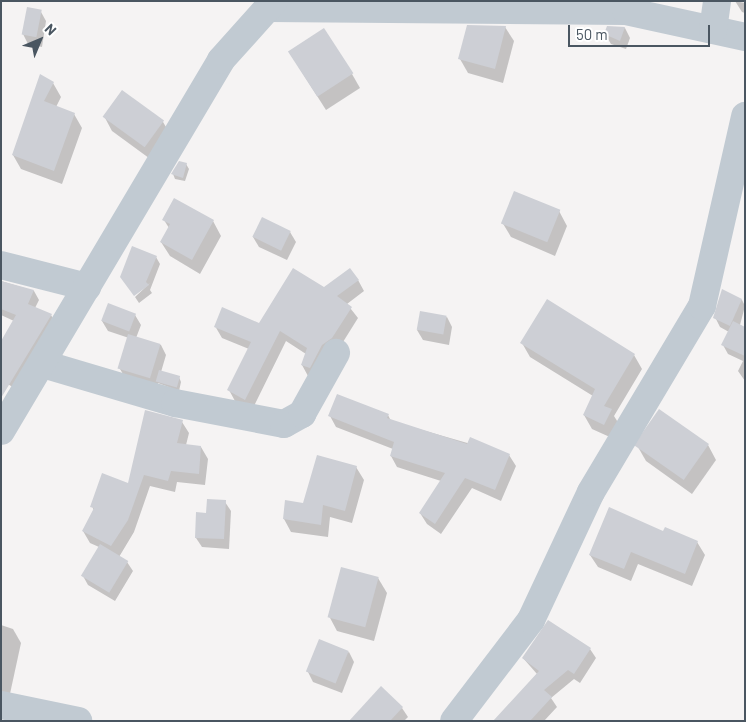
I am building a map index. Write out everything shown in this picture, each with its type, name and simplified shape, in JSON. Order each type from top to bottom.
[{"type":"street","points":[[713,30],[717,1]]},
{"type":"street","points":[[1,431],[43,364],[221,60],[271,4],[626,11],[745,37]]},
{"type":"street","points":[[454,721],[484,677],[531,620],[591,492],[702,306],[745,116]]},
{"type":"street","points":[[1,265],[87,287]]},
{"type":"street","points":[[43,364],[175,403],[284,424],[302,414],[336,353]]},
{"type":"street","points":[[1,706],[78,721]]},
{"type":"building","points":[[27,7],[42,10],[36,37],[22,34]]},
{"type":"building","points":[[467,25],[506,26],[495,69],[458,59]]},
{"type":"building","points":[[607,26],[625,27],[620,41],[604,34]]},
{"type":"building","points":[[324,28],[353,73],[317,97],[288,51]]},
{"type":"building","points":[[40,74],[54,82],[44,101],[75,113],[54,171],[12,155]]},
{"type":"building","points":[[122,90],[164,121],[145,147],[103,117]]},
{"type":"building","points":[[179,161],[187,163],[183,178],[171,174]]},
{"type":"building","points":[[514,191],[560,210],[547,242],[501,223]]},
{"type":"building","points":[[174,198],[214,220],[192,260],[160,242],[170,224],[162,220]]},
{"type":"building","points":[[262,217],[291,231],[281,251],[252,237]]},
{"type":"building","points":[[132,246],[157,256],[146,282],[149,285],[134,296],[120,277]]},
{"type":"building","points":[[293,268],[324,287],[350,268],[359,280],[337,296],[352,307],[332,338],[322,345],[310,368],[301,365],[307,348],[280,331],[245,400],[227,390],[251,342],[214,327],[222,307],[259,323]]},
{"type":"building","points":[[1,281],[34,290],[28,304],[52,314],[1,398],[1,341],[16,315],[1,309]]},
{"type":"building","points":[[722,289],[742,299],[730,326],[713,318]]},
{"type":"building","points":[[547,299],[635,354],[604,406],[612,409],[604,425],[583,415],[595,389],[520,343]]},
{"type":"building","points":[[108,303],[136,314],[129,331],[101,321]]},
{"type":"building","points":[[420,311],[447,316],[443,334],[417,330]]},
{"type":"building","points":[[733,321],[745,327],[745,356],[721,345]]},
{"type":"building","points":[[128,334],[161,344],[150,378],[117,368]]},
{"type":"building","points":[[159,370],[180,376],[177,388],[156,382]]},
{"type":"building","points":[[337,394],[389,414],[387,418],[467,444],[470,437],[510,454],[495,490],[465,478],[435,524],[419,513],[445,473],[390,456],[394,442],[328,416]]},
{"type":"building","points":[[659,409],[709,444],[684,480],[634,445]]},
{"type":"building","points":[[145,410],[183,420],[177,443],[201,446],[199,474],[171,471],[168,481],[144,475],[128,520],[111,546],[82,531],[94,508],[90,507],[102,473],[128,483]]},
{"type":"building","points":[[317,455],[357,466],[345,511],[323,505],[321,525],[283,519],[285,500],[303,503]]},
{"type":"building","points":[[207,499],[226,500],[224,539],[195,538],[196,512],[206,513]]},
{"type":"building","points":[[609,507],[663,531],[665,527],[698,541],[685,574],[631,552],[624,569],[589,555]]},
{"type":"building","points":[[100,544],[128,561],[109,593],[81,576]]},
{"type":"building","points":[[341,567],[379,577],[365,627],[328,617]]},
{"type":"building","points":[[548,620],[591,648],[574,674],[568,670],[544,690],[552,697],[530,721],[493,721],[539,671],[522,658]]},
{"type":"building","points":[[319,639],[349,651],[336,683],[306,671]]},
{"type":"building","points":[[381,686],[403,707],[390,721],[349,721]]}]
